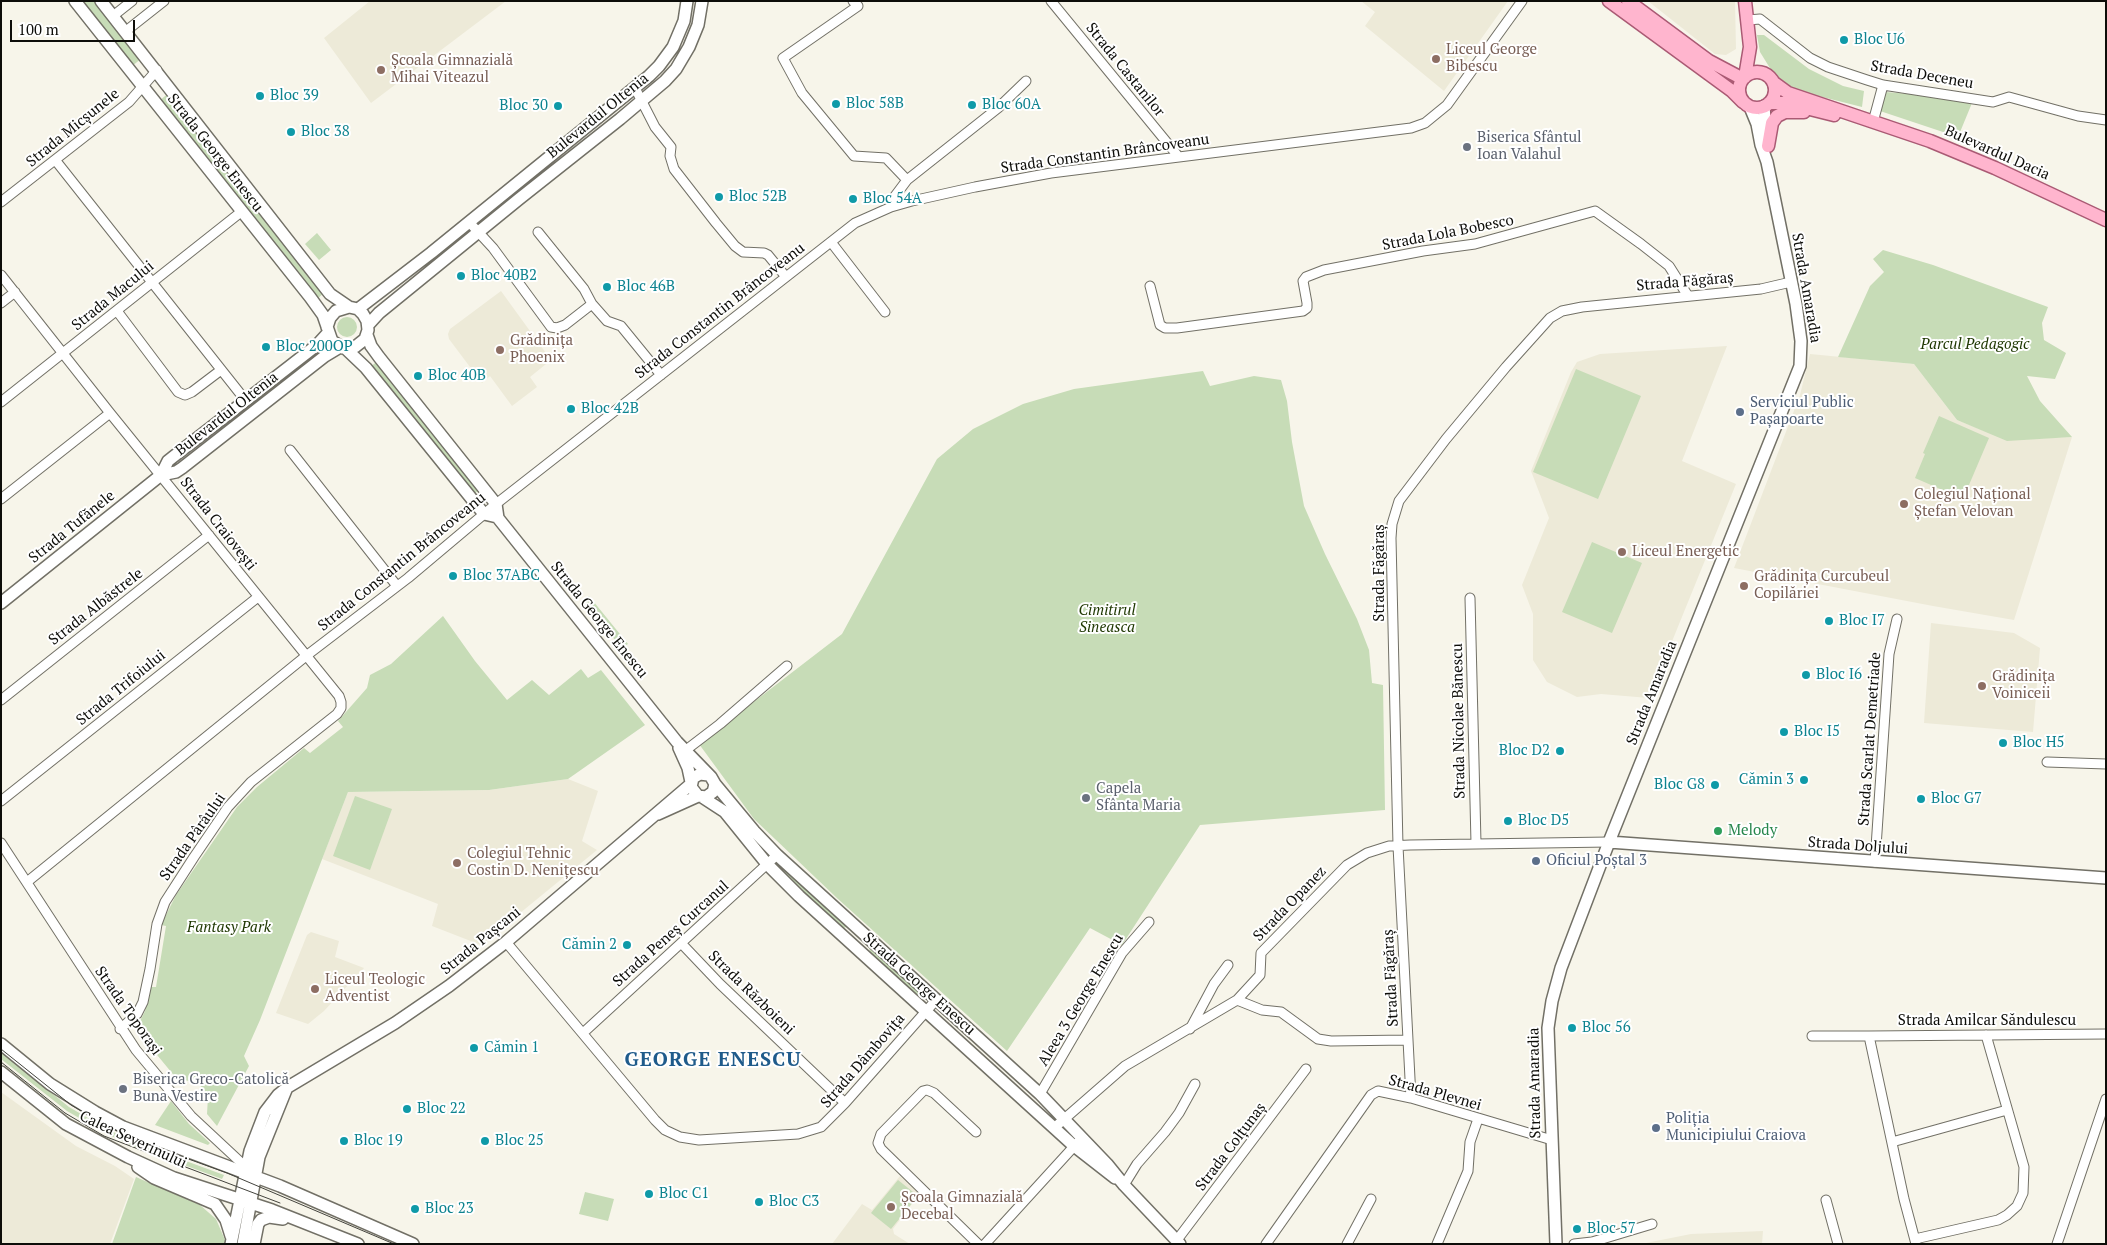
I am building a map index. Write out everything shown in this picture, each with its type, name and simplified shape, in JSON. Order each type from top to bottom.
[{"type":"main road","points":[[1609,1],[1747,104]]},
{"type":"main road","points":[[1628,1],[1709,61],[1744,78]]},
{"type":"main road","points":[[1745,1],[1750,48],[1739,93],[1747,104]]},
{"type":"main road","points":[[1750,48],[1770,79],[1774,93],[1767,104]]},
{"type":"main road","points":[[1744,78],[1754,73],[1770,79]]},
{"type":"main road","name":"Bulevardul Dacia","points":[[1770,79],[1788,93],[1930,141],[1995,168],[2106,220]]},
{"type":"main road","name":"Bulevardul Dacia","points":[[1747,104],[1786,103],[1823,113],[1874,122]]},
{"type":"main road","points":[[1768,146],[1772,123],[1777,116],[1785,112],[1823,113]]},
{"type":"street","name":"Strada George Enescu","points":[[75,1],[310,297],[323,315],[327,330]]},
{"type":"street","name":"Strada George Enescu","points":[[101,1],[157,70],[330,294],[353,308]]},
{"type":"street","points":[[113,16],[132,1]]},
{"type":"street","points":[[126,31],[164,1]]},
{"type":"street","name":"Bulevardul Oltenia","points":[[353,308],[469,222],[660,66],[684,21],[687,1]]},
{"type":"street","name":"Bulevardul Oltenia","points":[[368,330],[379,313],[665,81],[684,57],[698,25],[702,1]]},
{"type":"street","points":[[853,1],[858,6],[783,58],[802,93],[854,156],[886,158],[907,180]]},
{"type":"street","name":"Strada Castanilor","points":[[1051,1],[1178,156]]},
{"type":"street","name":"Strada Constantin Brâncoveanu","points":[[27,882],[306,656],[397,586],[496,504],[855,222],[891,207],[975,187],[1041,175],[1178,156],[1330,140],[1411,128],[1425,123],[1447,105],[1522,1]]},
{"type":"street","name":"Strada Deceneu","points":[[1748,20],[1760,19],[1810,58],[1828,67],[1884,85],[1993,102],[2010,97],[2078,116],[2106,120]]},
{"type":"street","name":"Strada Micșunele","points":[[1,202],[129,102],[157,70]]},
{"type":"street","points":[[891,207],[895,196],[907,180],[998,108],[1026,81]]},
{"type":"street","points":[[1874,122],[1884,85]]},
{"type":"street","points":[[635,88],[655,127],[671,147],[670,156],[674,169],[716,224],[735,246],[743,252],[764,253],[768,255],[786,277]]},
{"type":"street","name":"Strada Amaradia","points":[[1556,1244],[1549,1016],[1562,968],[1609,842],[1800,366],[1801,341],[1792,282],[1768,162],[1761,145],[1757,124],[1747,104]]},
{"type":"street","name":"Strada Amaradia","points":[[1767,104],[1764,123],[1768,146],[1768,162]]},
{"type":"street","points":[[56,160],[246,401]]},
{"type":"street","name":"Strada Macului","points":[[1,402],[241,212]]},
{"type":"street","name":"Strada Lola Bobesco","points":[[1150,286],[1160,325],[1165,328],[1303,311],[1307,308],[1303,281],[1306,277],[1324,270],[1498,239],[1595,212],[1669,266],[1688,296]]},
{"type":"street","points":[[469,222],[479,232],[552,327],[557,328],[565,325],[592,304]]},
{"type":"street","points":[[538,232],[584,290],[592,304],[607,321],[621,326],[661,375]]},
{"type":"street","points":[[831,242],[885,312]]},
{"type":"street","name":"Strada Craiovești","points":[[1,275],[339,696]]},
{"type":"street","name":"Strada Făgăraș","points":[[1411,1098],[1398,846],[1391,538],[1392,524],[1399,501],[1446,438],[1550,318],[1562,311],[1582,307],[1761,289],[1792,282]]},
{"type":"street","points":[[1,303],[14,292]]},
{"type":"street","points":[[353,308],[365,317],[372,346],[379,358],[496,504],[497,517],[484,514],[366,368],[332,341],[327,330],[332,314],[340,309],[353,308]]},
{"type":"street","points":[[118,311],[178,392],[185,395],[192,392],[221,370]]},
{"type":"street","name":"Bulevardul Oltenia","points":[[161,475],[168,461],[317,346],[327,330]]},
{"type":"street","points":[[343,348],[359,345],[368,330]]},
{"type":"street","name":"Bulevardul Oltenia","points":[[161,475],[176,472],[182,468],[325,356],[343,348]]},
{"type":"street","points":[[1,499],[110,413]]},
{"type":"street","points":[[290,450],[397,586]]},
{"type":"street","name":"Strada Tufănele","points":[[1,603],[161,475]]},
{"type":"street","name":"Strada George Enescu","points":[[497,517],[677,742],[708,774]]},
{"type":"street","name":"Strada Albăstrele","points":[[1,700],[209,535]]},
{"type":"street","name":"Strada Trifoiului","points":[[1,801],[258,597]]},
{"type":"street","name":"Strada Nicolae Bănescu","points":[[1470,598],[1476,844]]},
{"type":"street","name":"Strada Scarlat Demetriade","points":[[1875,862],[1889,654],[1898,619]]},
{"type":"street","points":[[686,750],[720,724],[787,666]]},
{"type":"street","name":"Strada Pârâului","points":[[120,1029],[137,1014],[143,1002],[156,924],[165,902],[194,857],[228,807],[251,782],[337,714],[341,708],[339,696]]},
{"type":"street","name":"Strada George Enescu","points":[[677,742],[688,768],[691,783]]},
{"type":"street","points":[[2046,762],[2106,764]]},
{"type":"street","points":[[700,774],[708,774],[715,784],[710,795],[700,797],[692,790],[691,783],[700,774]]},
{"type":"street","name":"Strada Pașcani","points":[[249,1172],[250,1151],[266,1112],[271,1103],[288,1087],[395,1023],[449,986],[506,942],[691,783]]},
{"type":"street","name":"Strada George Enescu","points":[[715,784],[754,831],[777,855],[1040,1094],[1178,1242]]},
{"type":"street","name":"Strada George Enescu","points":[[700,797],[725,812],[768,864],[798,896],[1074,1146],[1124,1185]]},
{"type":"street","name":"Strada Pașcani","points":[[654,816],[700,797]]},
{"type":"street","name":"Strada Opanez","points":[[1054,1128],[1120,1070],[1237,1000],[1260,975],[1261,953],[1347,864],[1367,853],[1389,846],[1609,842]]},
{"type":"street","name":"Strada Doljului","points":[[1609,842],[2106,878]]},
{"type":"street","name":"Strada Toporași","points":[[1,843],[120,1029],[191,1116],[249,1172]]},
{"type":"street","name":"Strada Peneș Curcanul","points":[[583,1033],[777,855]]},
{"type":"street","name":"Aleea 3 George Enescu","points":[[1040,1094],[1122,953],[1148,922]]},
{"type":"street","name":"Strada Dâmbovița","points":[[506,942],[655,1120],[665,1130],[680,1137],[698,1140],[798,1134],[821,1127],[845,1104],[936,1000]]},
{"type":"street","name":"Strada Războieni","points":[[681,943],[720,984],[845,1104]]},
{"type":"street","points":[[1189,1030],[1214,984],[1228,965]]},
{"type":"street","points":[[1237,1000],[1262,1010],[1281,1012],[1318,1039],[1331,1041],[1408,1040]]},
{"type":"street","name":"Strada Amilcar Săndulescu","points":[[1812,1036],[2106,1034]]},
{"type":"street","points":[[1869,1036],[1916,1241],[1998,1220],[2008,1215],[2017,1206],[2022,1193],[2024,1167],[1986,1035]]},
{"type":"street","name":"Calea Severinului","points":[[1,1044],[50,1084],[94,1112],[146,1137],[249,1172],[413,1244]]},
{"type":"street","name":"Strada Colțunaș","points":[[1178,1242],[1306,1069]]},
{"type":"street","name":"Calea Severinului","points":[[1,1072],[66,1124],[128,1158],[174,1178],[300,1221]]},
{"type":"street","points":[[1124,1185],[1137,1164],[1166,1132],[1195,1084]]},
{"type":"street","points":[[976,1132],[934,1093],[927,1090],[923,1091],[881,1134],[878,1143],[881,1149],[978,1244]]},
{"type":"street","name":"Strada Plevnei","points":[[1266,1244],[1371,1095],[1378,1092],[1411,1098],[1552,1140]]},
{"type":"street","points":[[2057,1244],[2106,1099]]},
{"type":"street","points":[[1892,1142],[2007,1110]]},
{"type":"street","points":[[1437,1244],[1468,1171],[1470,1142],[1478,1119]]},
{"type":"street","points":[[985,1244],[1082,1137]]},
{"type":"street","points":[[128,1158],[154,1178],[215,1204],[226,1220],[235,1242]]},
{"type":"street","points":[[235,1242],[239,1199],[249,1172]]},
{"type":"street","points":[[235,1242],[250,1203],[249,1172]]},
{"type":"street","points":[[1347,1244],[1371,1199]]},
{"type":"street","points":[[1826,1200],[1838,1244]]},
{"type":"street","points":[[254,1244],[258,1224],[265,1218],[300,1221],[358,1244]]},
{"type":"street","points":[[1574,1244],[1592,1242],[1652,1224]]},
{"type":"shaded area","name":"Școala Gimnazială Mihai Viteazul","points":[[370,1],[506,1],[371,103],[324,38]]},
{"type":"shaded area","name":"Liceul George Bibescu","points":[[1361,1],[1508,1],[1444,91],[1365,26],[1375,12]]},
{"type":"shaded area","points":[[1648,1],[1735,1],[1736,49],[1726,55],[1715,54]]},
{"type":"shaded area","name":"Grădinița Phoenix","points":[[501,291],[551,360],[530,377],[537,387],[512,406],[490,376],[482,383],[449,339],[448,334],[450,329]]},
{"type":"shaded area","name":"Liceul Energetic","points":[[1727,346],[1682,461],[1736,484],[1649,698],[1601,694],[1577,697],[1547,682],[1533,660],[1533,614],[1522,585],[1549,518],[1531,471],[1571,372],[1577,362],[1600,354]]},
{"type":"shaded area","name":"Colegiul Național Ștefan Velovan","points":[[1810,354],[1914,364],[1957,420],[2007,440],[2072,437],[2014,620],[1734,568],[1800,395]]},
{"type":"shaded area","name":"Grădinița Voiniceii","points":[[1931,623],[2014,633],[2040,648],[2033,732],[1924,723]]},
{"type":"shaded area","name":"Colegiul Tehnic Costin D. Nenițescu","points":[[568,779],[598,791],[582,841],[597,850],[481,945],[432,926],[438,904],[322,859],[348,792],[489,790]]},
{"type":"shaded area","name":"Liceul Teologic Adventist","points":[[311,932],[339,941],[335,957],[364,968],[324,1011],[308,1024],[276,1013],[307,935]]},
{"type":"shaded area","points":[[1,1092],[76,1146],[115,1166],[134,1179],[110,1244],[1,1244]]},
{"type":"shaded area","name":"Școala Gimnazială Decebal","points":[[900,1176],[920,1193],[893,1229],[894,1234],[910,1244],[832,1244],[862,1204],[872,1210]]},
{"type":"shaded area","points":[[1763,1231],[1762,1244],[1641,1244],[1691,1234]]},
{"type":"green space","points":[[78,1],[96,1],[142,58],[131,67]]},
{"type":"green space","points":[[1757,35],[1764,35],[1809,69],[1843,86],[1864,91],[1862,107],[1787,88],[1773,73],[1760,52]]},
{"type":"green space","points":[[170,92],[325,292],[316,300],[159,101]]},
{"type":"green space","points":[[1886,92],[1933,96],[1972,103],[1958,137],[1880,111]]},
{"type":"green space","points":[[317,233],[331,250],[319,260],[305,244]]},
{"type":"green space","name":"Parcul Pedagogic","points":[[1883,250],[1933,265],[2048,307],[2042,323],[2044,340],[2066,353],[2055,379],[2027,376],[2040,401],[2072,437],[2007,441],[1957,420],[1914,364],[1838,357],[1870,286],[1884,272],[1873,259]]},
{"type":"green space","points":[[347,317],[354,320],[357,327],[354,334],[347,337],[340,334],[337,327],[340,320]]},
{"type":"green space","points":[[380,359],[481,488],[472,496],[369,368]]},
{"type":"green space","points":[[1576,369],[1641,396],[1598,499],[1533,472]]},
{"type":"green space","name":"Cimitirul Sineasca","points":[[1203,371],[1210,386],[1254,376],[1281,380],[1287,401],[1292,442],[1304,506],[1357,619],[1369,650],[1372,683],[1383,685],[1385,810],[1200,825],[1122,945],[1090,928],[1007,1051],[838,899],[754,819],[699,744],[842,634],[937,459],[973,429],[1023,404],[1074,389]]},
{"type":"green space","points":[[1939,416],[1989,438],[1963,499],[1915,478],[1925,454],[1923,453]]},
{"type":"green space","points":[[1592,542],[1642,563],[1612,633],[1562,612]]},
{"type":"green space","points":[[589,596],[628,644],[623,647],[620,646],[584,603],[584,600]]},
{"type":"green space","name":"Fantasy Park","points":[[443,616],[475,661],[507,700],[532,680],[549,695],[581,669],[588,678],[601,670],[645,725],[568,779],[489,790],[348,792],[260,1020],[244,1056],[249,1066],[217,1126],[207,1114],[208,1097],[204,1089],[198,1084],[185,1080],[181,1084],[153,1050],[138,1025],[145,1011],[150,987],[156,987],[166,926],[161,925],[176,895],[237,807],[257,787],[304,748],[310,753],[343,727],[338,721],[367,688],[370,675],[391,664]]},
{"type":"green space","points":[[355,796],[392,809],[370,870],[333,856]]},
{"type":"green space","points":[[784,868],[847,925],[846,927],[844,928],[781,872],[781,869]]},
{"type":"green space","points":[[869,948],[872,948],[921,996],[917,996],[870,953]]},
{"type":"green space","points":[[1,1052],[69,1107],[107,1129],[137,1143],[224,1175],[222,1179],[135,1147],[105,1133],[67,1111],[1,1059]]},
{"type":"green space","points":[[171,1101],[189,1124],[210,1143],[208,1145],[155,1125]]},
{"type":"green space","points":[[136,1177],[200,1205],[216,1219],[225,1240],[224,1244],[112,1244]]},
{"type":"green space","points":[[898,1180],[918,1196],[891,1229],[871,1213]]},
{"type":"green space","points":[[585,1192],[614,1199],[608,1221],[579,1214]]},
{"type":"tram line","points":[[1,1049],[71,1105],[109,1127],[139,1141],[227,1173],[394,1244]]},
{"type":"tram line","points":[[1,1062],[65,1113],[104,1136],[280,1203]]},
{"type":"place","name":"Bloc U6","points":[[1844,40]]},
{"type":"place","name":"Liceul George Bibescu","points":[[1436,59]]},
{"type":"place","name":"Școala Gimnazială Mihai Viteazul","points":[[381,70]]},
{"type":"place","name":"Bloc 39","points":[[260,96]]},
{"type":"place","name":"Bloc 58B","points":[[836,104]]},
{"type":"place","name":"Bloc 60A","points":[[972,105]]},
{"type":"place","name":"Bloc 30","points":[[558,106]]},
{"type":"place","name":"Bloc 38","points":[[291,132]]},
{"type":"place","name":"Biserica Sfântul Ioan Valahul","points":[[1467,147]]},
{"type":"place","name":"Bloc 52B","points":[[719,197]]},
{"type":"place","name":"Bloc 54A","points":[[853,199]]},
{"type":"place","name":"Bloc 40B2","points":[[461,276]]},
{"type":"place","name":"Bloc 46B","points":[[607,287]]},
{"type":"place","name":"Bloc 200OP","points":[[266,347]]},
{"type":"place","name":"Grădinița Phoenix","points":[[500,350]]},
{"type":"place","name":"Bloc 40B","points":[[418,376]]},
{"type":"place","name":"Bloc 42B","points":[[571,409]]},
{"type":"place","name":"Serviciul Public Pașapoarte","points":[[1740,412]]},
{"type":"place","name":"Colegiul Național Ștefan Velovan","points":[[1904,504]]},
{"type":"place","name":"Liceul Energetic","points":[[1622,552]]},
{"type":"place","name":"Bloc 37ABC","points":[[453,576]]},
{"type":"place","name":"Grădinița Curcubeul Copilăriei","points":[[1744,586]]},
{"type":"place","name":"Bloc I7","points":[[1829,621]]},
{"type":"place","name":"Bloc I6","points":[[1806,675]]},
{"type":"place","name":"Grădinița Voiniceii","points":[[1982,686]]},
{"type":"place","name":"Bloc I5","points":[[1784,732]]},
{"type":"place","name":"Bloc H5","points":[[2003,743]]},
{"type":"place","name":"Bloc D2","points":[[1560,751]]},
{"type":"place","name":"Cămin 3","points":[[1804,780]]},
{"type":"place","name":"Bloc G8","points":[[1715,785]]},
{"type":"place","name":"Capela Sfânta Maria","points":[[1086,798]]},
{"type":"place","name":"Bloc G7","points":[[1921,799]]},
{"type":"place","name":"Bloc D5","points":[[1508,821]]},
{"type":"place","name":"Melody","points":[[1718,831]]},
{"type":"place","name":"Oficiul Poștal 3","points":[[1536,861]]},
{"type":"place","name":"Colegiul Tehnic Costin D. Nenițescu","points":[[457,863]]},
{"type":"place","name":"Cămin 2","points":[[627,945]]},
{"type":"place","name":"Liceul Teologic Adventist","points":[[315,989]]},
{"type":"place","name":"Bloc 56","points":[[1572,1028]]},
{"type":"place","name":"Cămin 1","points":[[474,1048]]},
{"type":"place","name":"Biserica Greco-Catolică Buna Vestire","points":[[123,1089]]},
{"type":"place","name":"Bloc 22","points":[[407,1109]]},
{"type":"place","name":"Poliția Municipiului Craiova","points":[[1656,1128]]},
{"type":"place","name":"Bloc 19","points":[[344,1141]]},
{"type":"place","name":"Bloc 25","points":[[485,1141]]},
{"type":"place","name":"Bloc C1","points":[[649,1194]]},
{"type":"place","name":"Bloc C3","points":[[759,1202]]},
{"type":"place","name":"Școala Gimnazială Decebal","points":[[891,1207]]},
{"type":"place","name":"Bloc 23","points":[[415,1209]]},
{"type":"place","name":"Bloc 57","points":[[1577,1229]]},
{"type":"district","name":"GEORGE ENESCU","points":[[713,1060]]}]
